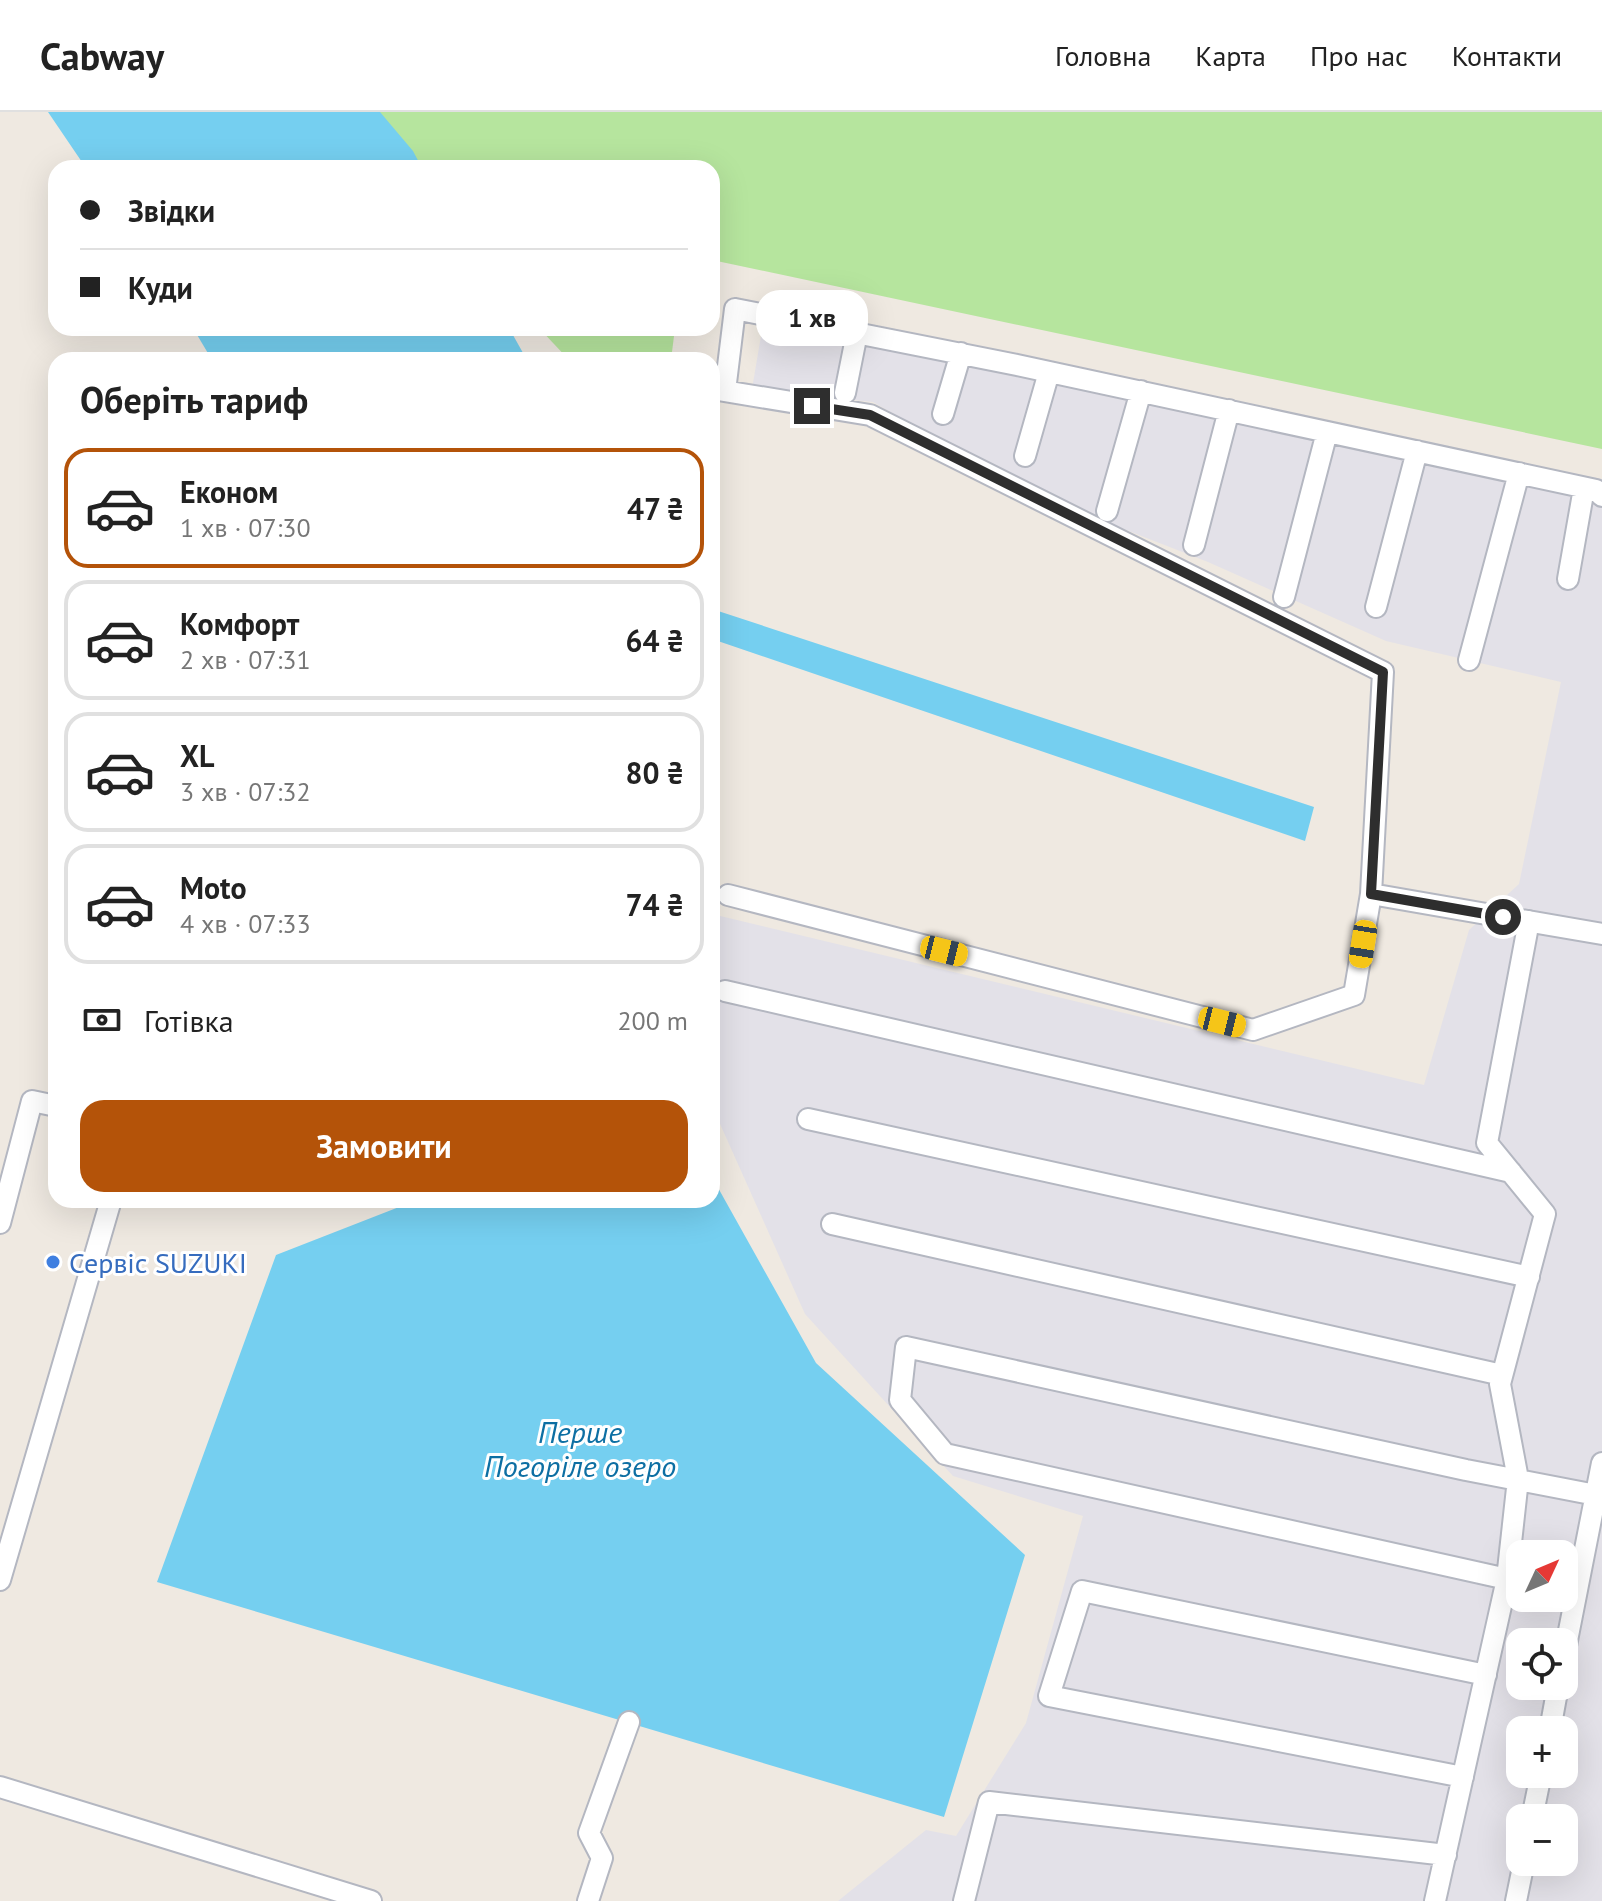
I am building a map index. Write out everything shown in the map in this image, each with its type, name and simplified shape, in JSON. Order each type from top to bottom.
[{"type":"lane","points":[[720,380],[735,309],[961,353],[1519,473],[1593,492],[1568,579]]},
{"type":"lane","points":[[845,393],[857,333]]},
{"type":"lane","points":[[943,414],[961,353]]},
{"type":"lane","points":[[1025,456],[1049,372]]},
{"type":"lane","points":[[720,390],[870,415],[1383,672],[1371,894],[1354,995],[1253,1030],[728,895]]},
{"type":"lane","points":[[1107,511],[1141,391]]},
{"type":"lane","points":[[1194,545],[1229,410]]},
{"type":"lane","points":[[1284,597],[1327,432]]},
{"type":"lane","points":[[1376,607],[1417,451]]},
{"type":"lane","points":[[1469,660],[1519,473]]},
{"type":"lane","points":[[1371,894],[1529,921],[1601,928]]},
{"type":"lane","points":[[1511,1540],[1518,1479],[1500,1384],[1545,1214],[1487,1143],[1529,921]]},
{"type":"lane","points":[[725,991],[1511,1172]]},
{"type":"lane","points":[[0,1223],[32,1101],[48,1104]]},
{"type":"lane","points":[[808,1119],[1529,1277]]},
{"type":"lane","points":[[2,1569],[109,1208]]},
{"type":"lane","points":[[832,1224],[1502,1375]]},
{"type":"lane","points":[[1506,1579],[945,1454],[900,1400],[906,1347],[1466,1470],[1596,1495]]},
{"type":"lane","points":[[1570,1628],[1602,1463]]},
{"type":"lane","points":[[1435,1901],[1506,1584]]},
{"type":"lane","points":[[1463,1777],[1049,1696],[1082,1591],[1486,1675]]},
{"type":"lane","points":[[588,1901],[602,1858],[589,1833],[629,1722]]},
{"type":"lane","points":[[0,1787],[371,1901]]},
{"type":"lane","points":[[964,1901],[989,1802],[1446,1855]]},
{"type":"lane","points":[[1516,1901],[1521,1876]]},
{"type":"shaded area","points":[[763,324],[1602,479],[1602,1901],[838,1901],[926,1830],[956,1836],[1026,1723],[1083,1516],[953,1476],[805,1314],[720,1124],[720,916],[1424,1085],[1469,930],[1519,884],[1561,682],[1386,641],[1208,562],[1029,492],[873,402],[752,389]]},
{"type":"green space","points":[[334,112],[1602,112],[1602,449],[720,262],[720,160],[358,160]]},
{"type":"green space","points":[[546,336],[674,336],[672,352],[562,352]]},
{"type":"water","points":[[48,112],[380,112],[418,160],[81,160]]},
{"type":"water","points":[[198,336],[514,336],[522,352],[207,352]]},
{"type":"water","points":[[720,612],[1314,807],[1305,841],[720,642]]},
{"type":"water","name":"Перше Погоріле озеро","points":[[720,1191],[816,1363],[1025,1555],[944,1817],[157,1582],[276,1255],[396,1208],[720,1208]]},
{"type":"place","name":"Сервіс SUZUKI","points":[[53,1262]]},
{"type":"route","points":[[812,406],[870,415],[1383,672],[1371,894],[1503,917]]}]
